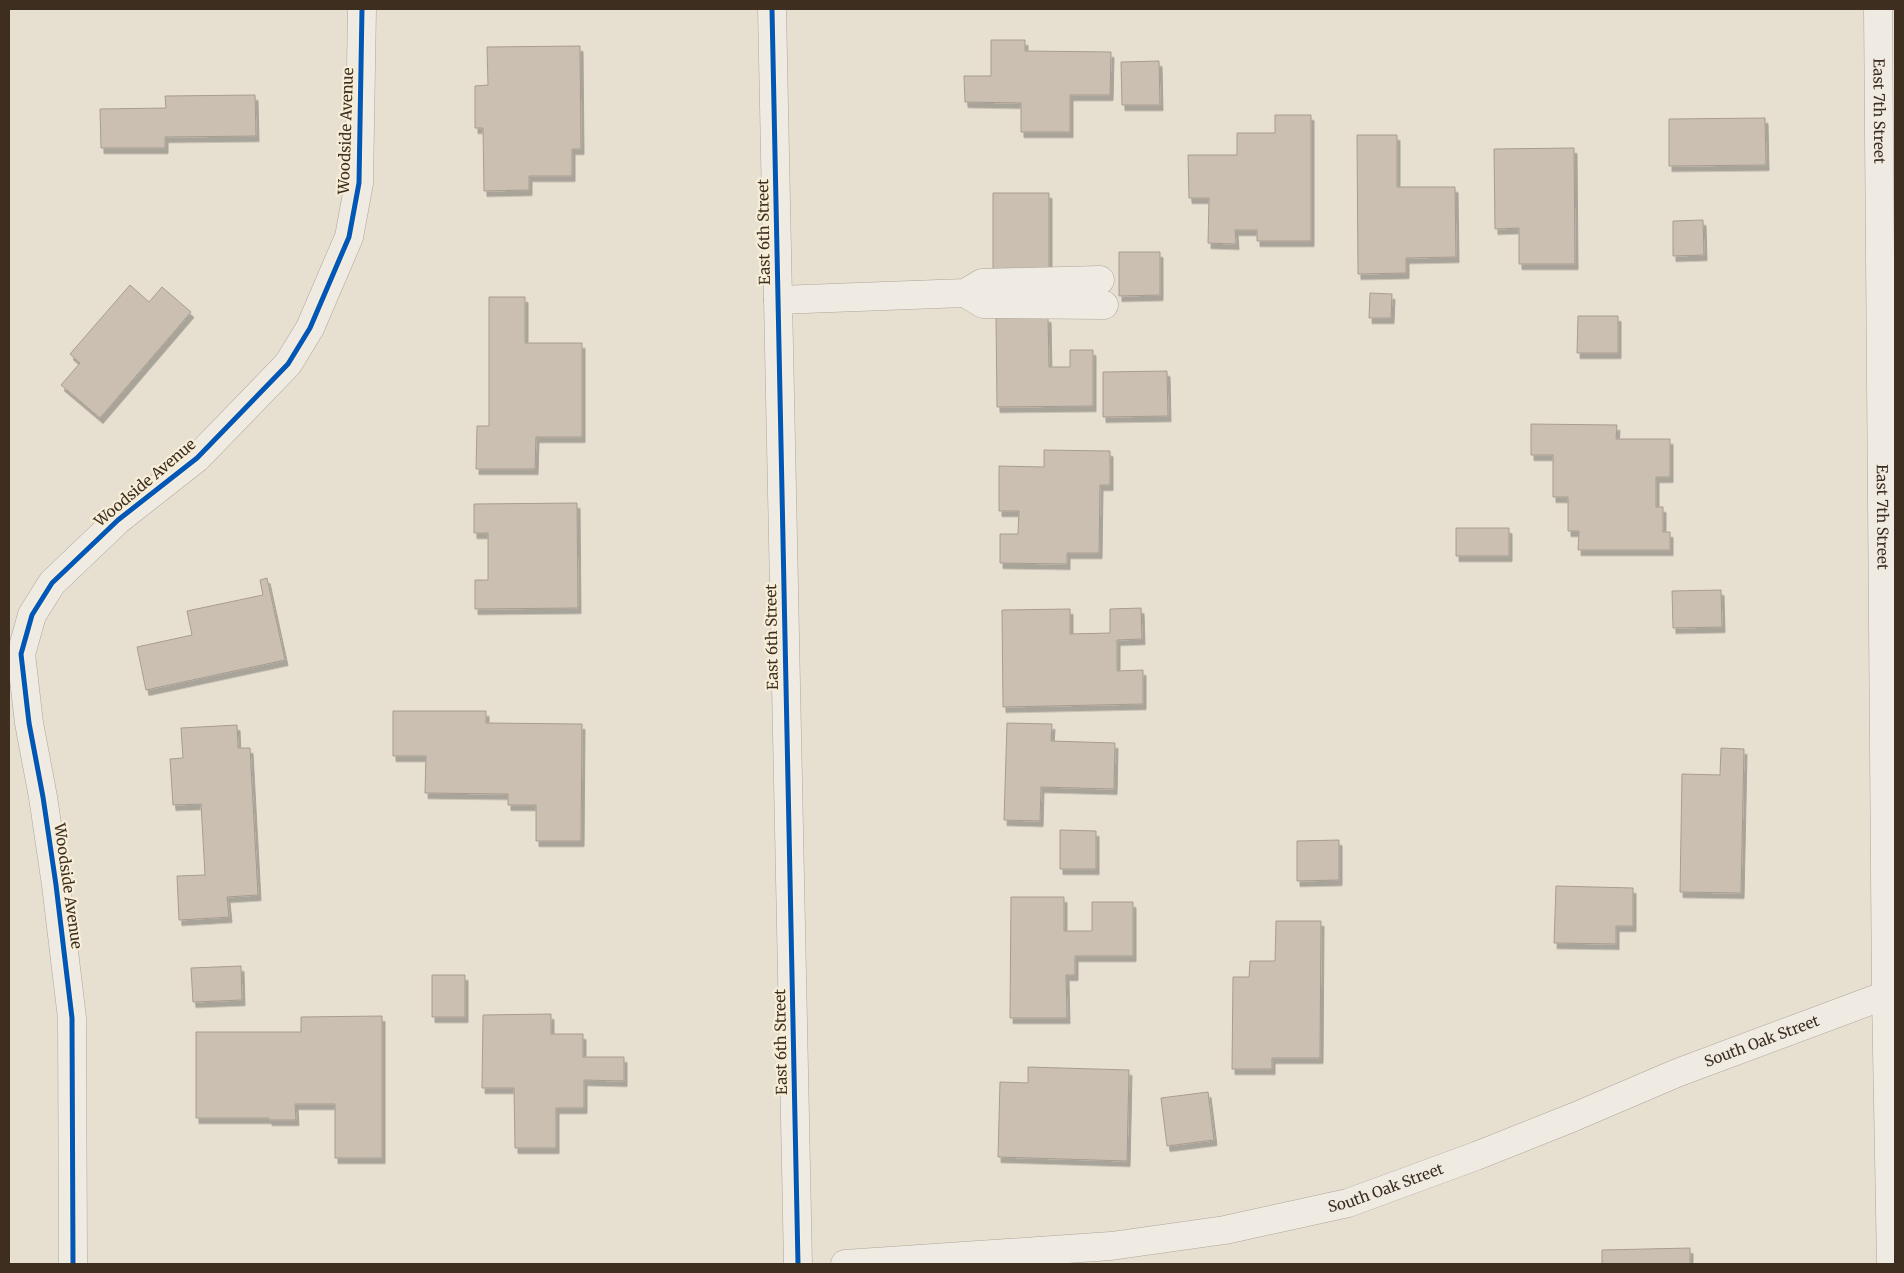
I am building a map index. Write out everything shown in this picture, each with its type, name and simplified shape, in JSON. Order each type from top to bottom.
[{"type":"street","name":"Woodside Avenue","points":[[73,1264],[72,1018],[56,884],[43,797],[29,723],[21,654],[32,615],[52,583],[118,520],[196,458],[288,364],[310,328],[348,237],[359,183],[362,9]]},
{"type":"street","name":"East 6th Street","points":[[772,9],[798,1264]]},
{"type":"street","name":"East 7th Street","points":[[1878,9],[1890,995],[1891,1264]]},
{"type":"street","points":[[778,300],[966,293],[982,283],[1102,293]]},
{"type":"street","name":"South Oak Street","points":[[845,1264],[1111,1246],[1225,1230],[1348,1203],[1476,1156],[1677,1073],[1890,995]]},
{"type":"building","points":[[991,40],[1025,40],[1025,51],[1111,52],[1110,95],[1070,95],[1070,132],[1021,132],[1021,103],[965,102],[964,76],[991,76]]},
{"type":"building","points":[[580,46],[581,149],[572,149],[572,176],[529,176],[529,190],[484,191],[483,128],[475,128],[475,86],[488,85],[487,47]]},
{"type":"building","points":[[1159,61],[1160,105],[1122,105],[1121,62]]},
{"type":"building","points":[[255,95],[256,136],[165,137],[165,148],[101,148],[100,109],[166,108],[165,96]]},
{"type":"building","points":[[1275,115],[1311,115],[1311,241],[1257,241],[1257,230],[1235,230],[1236,244],[1208,243],[1209,198],[1189,198],[1188,155],[1237,155],[1237,133],[1275,133]]},
{"type":"building","points":[[1765,118],[1766,165],[1669,166],[1669,119]]},
{"type":"building","points":[[1357,135],[1397,135],[1397,187],[1455,187],[1456,257],[1406,258],[1406,273],[1358,274]]},
{"type":"building","points":[[1574,148],[1575,264],[1519,264],[1519,228],[1495,229],[1494,149]]},
{"type":"building","points":[[993,193],[1049,193],[1049,281],[993,281]]},
{"type":"building","points":[[1703,220],[1704,255],[1673,256],[1673,221]]},
{"type":"building","points":[[1119,252],[1160,252],[1160,295],[1119,296]]},
{"type":"building","points":[[130,285],[149,302],[162,287],[191,312],[100,418],[61,385],[80,363],[70,354]]},
{"type":"building","points":[[1370,293],[1392,294],[1391,318],[1369,318]]},
{"type":"building","points":[[489,297],[525,297],[525,343],[582,343],[582,437],[536,437],[535,469],[476,469],[477,426],[489,426]]},
{"type":"building","points":[[1578,316],[1618,316],[1618,353],[1577,353]]},
{"type":"building","points":[[996,317],[1048,317],[1049,367],[1070,367],[1070,350],[1093,350],[1093,406],[997,407]]},
{"type":"building","points":[[1167,371],[1168,416],[1103,417],[1103,372]]},
{"type":"building","points":[[1531,424],[1617,425],[1616,439],[1670,439],[1670,477],[1656,477],[1656,507],[1663,507],[1663,532],[1670,532],[1670,550],[1578,550],[1579,531],[1568,531],[1568,497],[1553,497],[1553,455],[1531,455]]},
{"type":"building","points":[[1044,450],[1110,451],[1110,485],[1100,485],[1099,553],[1067,553],[1067,564],[1000,563],[1000,534],[1018,534],[1019,511],[999,511],[999,466],[1044,467]]},
{"type":"building","points":[[577,503],[578,608],[475,609],[475,580],[488,580],[488,533],[474,533],[474,504]]},
{"type":"building","points":[[1456,528],[1509,528],[1509,556],[1456,556]]},
{"type":"building","points":[[267,578],[285,660],[146,690],[137,647],[192,635],[187,611],[263,595],[260,580]]},
{"type":"building","points":[[1721,590],[1722,627],[1673,628],[1672,591]]},
{"type":"building","points":[[1141,608],[1142,639],[1117,640],[1117,671],[1143,670],[1143,704],[1003,707],[1002,610],[1070,609],[1070,634],[1110,633],[1110,609]]},
{"type":"building","points":[[393,711],[486,711],[486,723],[582,724],[581,841],[536,841],[536,805],[508,805],[508,794],[425,793],[426,756],[393,756]]},
{"type":"building","points":[[1007,723],[1052,724],[1051,741],[1115,743],[1114,789],[1041,787],[1040,821],[1004,820]]},
{"type":"building","points":[[237,725],[238,748],[250,748],[258,895],[227,897],[229,917],[179,920],[177,876],[205,875],[201,804],[173,805],[170,759],[183,758],[181,728]]},
{"type":"building","points":[[1721,748],[1744,749],[1741,893],[1680,892],[1682,774],[1720,775]]},
{"type":"building","points":[[1060,830],[1096,831],[1096,869],[1060,869]]},
{"type":"building","points":[[1339,840],[1339,880],[1297,881],[1297,841]]},
{"type":"building","points":[[1556,886],[1633,888],[1633,926],[1616,926],[1616,944],[1554,943]]},
{"type":"building","points":[[1011,897],[1064,897],[1064,931],[1092,931],[1092,902],[1133,902],[1133,956],[1075,956],[1075,975],[1066,975],[1067,1018],[1010,1018]]},
{"type":"building","points":[[1276,921],[1321,921],[1320,1058],[1272,1058],[1272,1069],[1232,1069],[1233,977],[1249,977],[1250,961],[1275,961]]},
{"type":"building","points":[[241,966],[242,1000],[193,1002],[191,968]]},
{"type":"building","points":[[432,975],[465,975],[465,1017],[432,1017]]},
{"type":"building","points":[[551,1014],[551,1034],[583,1034],[583,1057],[624,1057],[624,1081],[584,1080],[584,1108],[556,1108],[556,1148],[515,1148],[514,1088],[482,1088],[483,1015]]},
{"type":"building","points":[[382,1016],[382,1158],[335,1158],[335,1104],[295,1104],[296,1120],[196,1118],[196,1032],[301,1032],[301,1017]]},
{"type":"building","points":[[1028,1067],[1129,1070],[1127,1161],[998,1157],[1000,1082],[1028,1083]]},
{"type":"building","points":[[1208,1092],[1214,1140],[1167,1146],[1161,1098]]},
{"type":"building","points":[[1690,1248],[1690,1264],[1602,1264],[1602,1250]]},
{"type":"cycle path","points":[[73,1264],[72,1018],[56,885],[43,797],[29,723],[21,654],[32,615],[52,583],[118,520],[197,458],[288,364],[310,328],[349,237],[359,183],[362,9]]},
{"type":"cycle path","points":[[772,9],[798,1264]]}]
